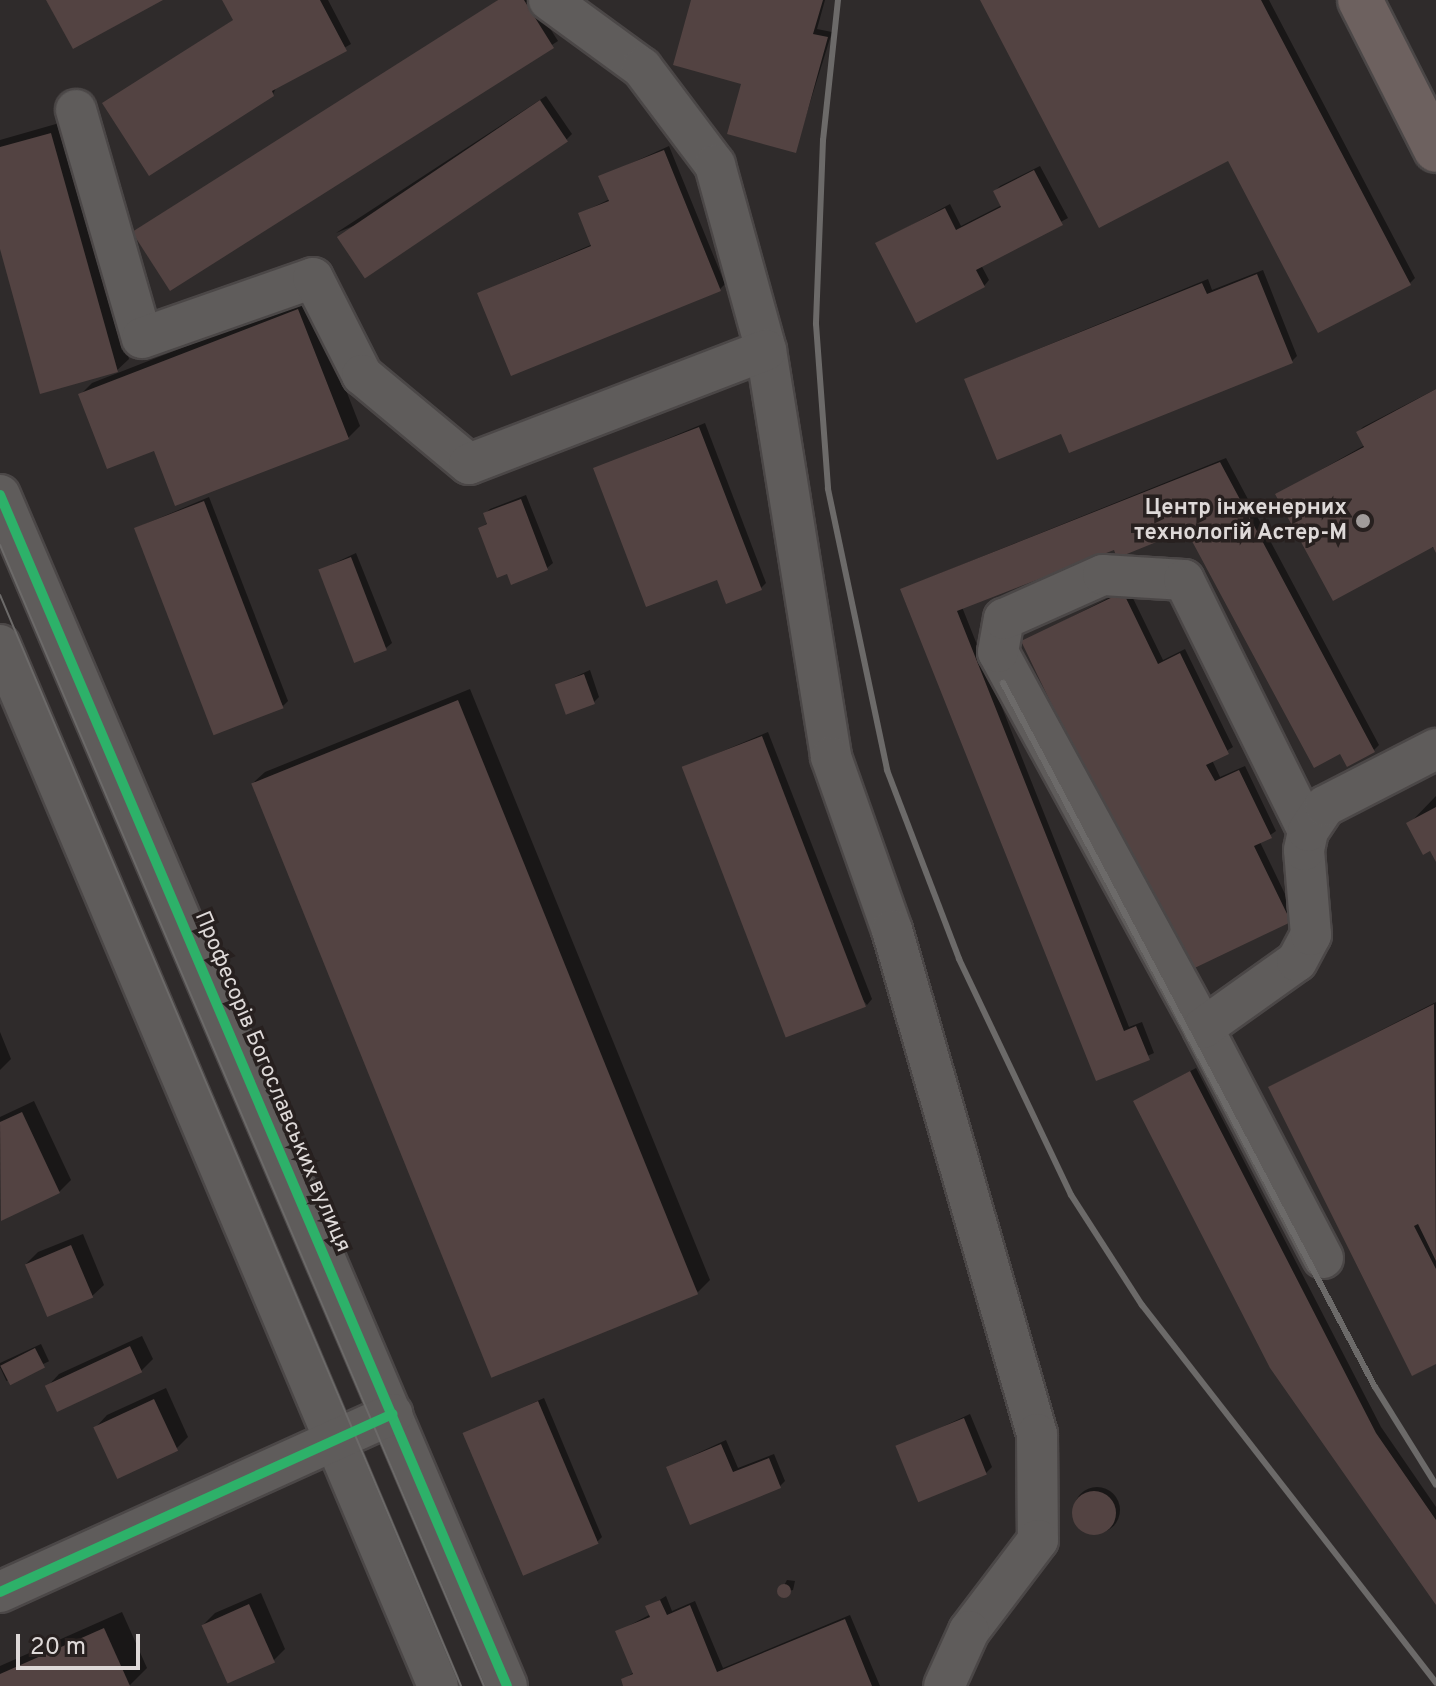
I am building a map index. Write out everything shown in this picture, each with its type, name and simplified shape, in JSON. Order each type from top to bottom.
[{"type":"main road","points":[[1360,0],[1436,150]]},
{"type":"street","points":[[549,0],[642,68],[715,165],[766,350],[831,757],[892,930],[1037,1434],[1038,1540],[969,1631],[944,1686]]},
{"type":"street","points":[[76,110],[142,338],[313,278],[362,375],[469,464],[766,350]]},
{"type":"street","name":"Професорів Богославських вулиця","points":[[0,495],[507,1686]]},
{"type":"street","points":[[1308,831],[1184,580],[1103,575],[1004,619],[998,652],[1203,1028],[1323,1258]]},
{"type":"street","points":[[0,645],[438,1686]]},
{"type":"street","points":[[1203,1028],[1297,961],[1311,935],[1304,880],[1308,831],[1325,806],[1436,749]]},
{"type":"street","points":[[0,1592],[392,1414]]},
{"type":"building","points":[[46,0],[163,0],[73,49]]},
{"type":"building","points":[[222,0],[320,0],[347,51],[272,91],[274,96],[149,176],[102,103],[233,20]]},
{"type":"building","points":[[498,0],[524,0],[554,48],[170,291],[132,232]]},
{"type":"building","points":[[691,0],[823,0],[813,34],[828,37],[796,153],[727,134],[741,84],[673,65]]},
{"type":"building","points":[[980,0],[1261,0],[1411,285],[1318,333],[1228,161],[1099,228]]},
{"type":"building","points":[[540,100],[568,141],[365,278],[337,237]]},
{"type":"building","points":[[51,133],[118,372],[40,394],[0,249],[0,147]]},
{"type":"building","points":[[664,150],[721,291],[511,376],[477,293],[591,246],[578,213],[609,201],[598,176]]},
{"type":"building","points":[[1034,170],[1063,225],[976,270],[985,287],[916,323],[875,243],[945,208],[956,230],[1001,207],[993,191]]},
{"type":"building","points":[[1257,274],[1293,363],[1069,453],[1061,434],[997,460],[964,379],[1202,283],[1207,294]]},
{"type":"building","points":[[298,309],[349,439],[175,506],[154,451],[107,469],[78,394]]},
{"type":"building","name":"Центр інженерних технологій Астер-М","points":[[1436,389],[1436,553],[1433,547],[1333,601],[1275,494],[1364,447],[1356,432]]},
{"type":"building","points":[[699,427],[762,590],[726,604],[717,580],[646,607],[593,468]]},
{"type":"building","points":[[1220,462],[1375,752],[1347,767],[1340,754],[1314,768],[1186,530],[1117,558],[1114,550],[957,611],[1124,1031],[1136,1026],[1150,1060],[1096,1081],[900,589]]},
{"type":"building","points":[[521,499],[548,570],[511,585],[507,574],[497,578],[478,528],[487,524],[483,513]]},
{"type":"building","points":[[204,501],[284,708],[214,735],[134,528]]},
{"type":"building","points":[[351,557],[387,650],[354,663],[318,570]]},
{"type":"building","points":[[1123,592],[1158,664],[1180,653],[1229,754],[1206,765],[1215,781],[1239,770],[1272,838],[1254,846],[1291,922],[1182,974],[1021,641]]},
{"type":"building","points":[[584,674],[595,704],[566,715],[555,685]]},
{"type":"building","points":[[458,700],[698,1294],[491,1378],[251,784]]},
{"type":"building","points":[[762,736],[866,1007],[786,1038],[682,767]]},
{"type":"building","points":[[1436,807],[1436,862],[1430,851],[1423,855],[1406,823]]},
{"type":"building","points":[[1434,1004],[1436,1261],[1418,1224],[1414,1226],[1436,1269],[1436,1364],[1412,1376],[1268,1087]]},
{"type":"building","points":[[1190,1071],[1376,1433],[1436,1520],[1436,1605],[1270,1368],[1133,1101]]},
{"type":"building","points":[[22,1112],[60,1193],[1,1221],[0,1122]]},
{"type":"building","points":[[71,1245],[93,1297],[47,1317],[25,1265]]},
{"type":"building","points":[[130,1346],[142,1372],[57,1412],[45,1386]]},
{"type":"building","points":[[35,1348],[45,1368],[10,1385],[0,1366]]},
{"type":"building","points":[[154,1399],[178,1451],[117,1479],[93,1427]]},
{"type":"building","points":[[538,1401],[599,1544],[523,1576],[463,1433]]},
{"type":"building","points":[[964,1418],[987,1475],[918,1502],[895,1446]]},
{"type":"building","points":[[721,1444],[733,1472],[769,1458],[781,1488],[690,1525],[666,1467]]},
{"type":"building","points":[[1094,1491],[1109,1498],[1116,1513],[1109,1528],[1094,1535],[1079,1528],[1072,1513],[1079,1498]]},
{"type":"building","points":[[784,1584],[791,1591],[784,1598],[777,1591]]},
{"type":"building","points":[[660,1600],[667,1615],[690,1605],[717,1672],[845,1619],[872,1686],[623,1686],[621,1679],[633,1674],[615,1631],[650,1617],[645,1606]]},
{"type":"building","points":[[249,1604],[275,1662],[228,1684],[201,1625]]},
{"type":"building","points":[[104,1628],[130,1686],[0,1686],[0,1674]]},
{"type":"tram line","points":[[0,545],[484,1686]]},
{"type":"tram line","points":[[0,595],[461,1686]]},
{"type":"railway","points":[[838,0],[823,140],[816,324],[828,489],[887,770],[959,959],[1071,1195],[1142,1305],[1436,1683]]},
{"type":"railway","points":[[1003,683],[1375,1387],[1436,1485]]},
{"type":"cycle path","points":[[0,495],[507,1686]]},
{"type":"cycle path","points":[[0,1592],[392,1414]]},
{"type":"place","name":"Центр інженерних технологій Астер-М","points":[[1363,521]]}]
